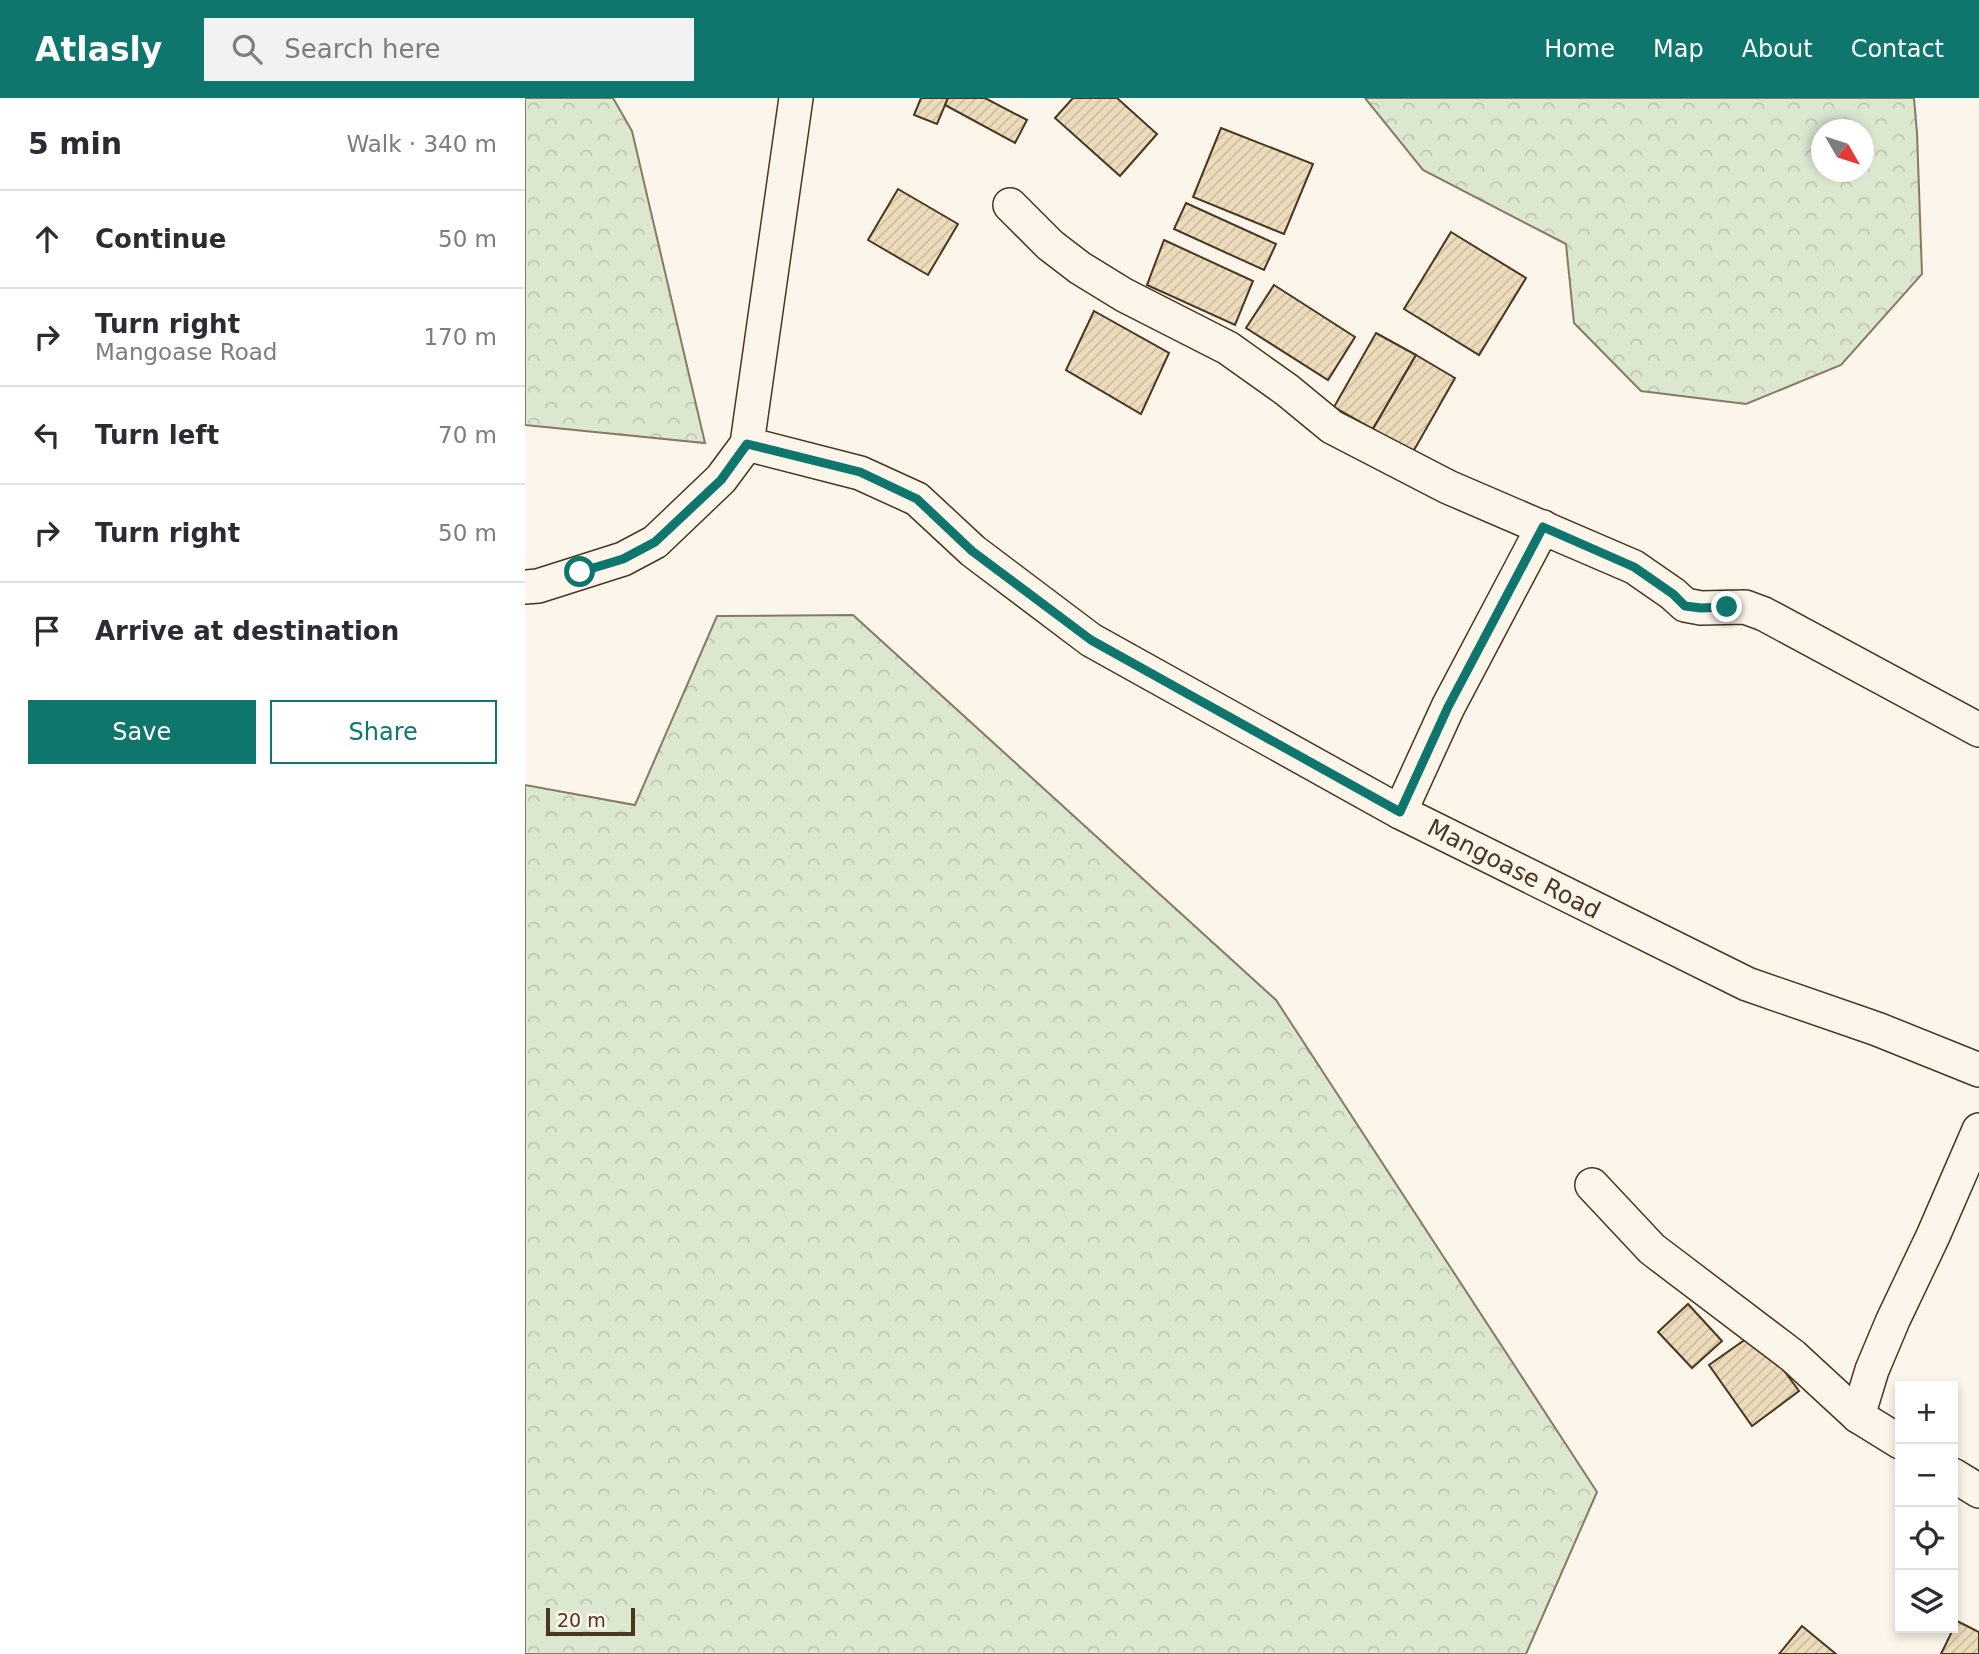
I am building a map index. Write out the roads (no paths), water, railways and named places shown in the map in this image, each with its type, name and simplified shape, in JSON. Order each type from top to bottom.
[{"type":"street","points":[[525,587],[538,586],[623,559],[655,542],[721,480],[747,444],[796,98]]},
{"type":"street","points":[[1010,205],[1051,245],[1080,268],[1124,295],[1228,348],[1287,390],[1332,427],[1448,487],[1634,567],[1673,594],[1685,606],[1745,607],[1764,614],[1979,730]]},
{"type":"street","name":"Mangoase Road","points":[[747,444],[860,472],[917,499],[972,551],[1091,640],[1400,812],[1747,984],[1877,1029],[1979,1069]]},
{"type":"street","points":[[1400,812],[1448,707],[1543,527]]},
{"type":"street","points":[[1858,1416],[1872,1370],[1893,1320],[1979,1130]]},
{"type":"street","points":[[1592,1185],[1652,1249],[1793,1356],[1858,1416],[1895,1439]]},
{"type":"street","points":[[1958,1478],[1979,1491]]}]
